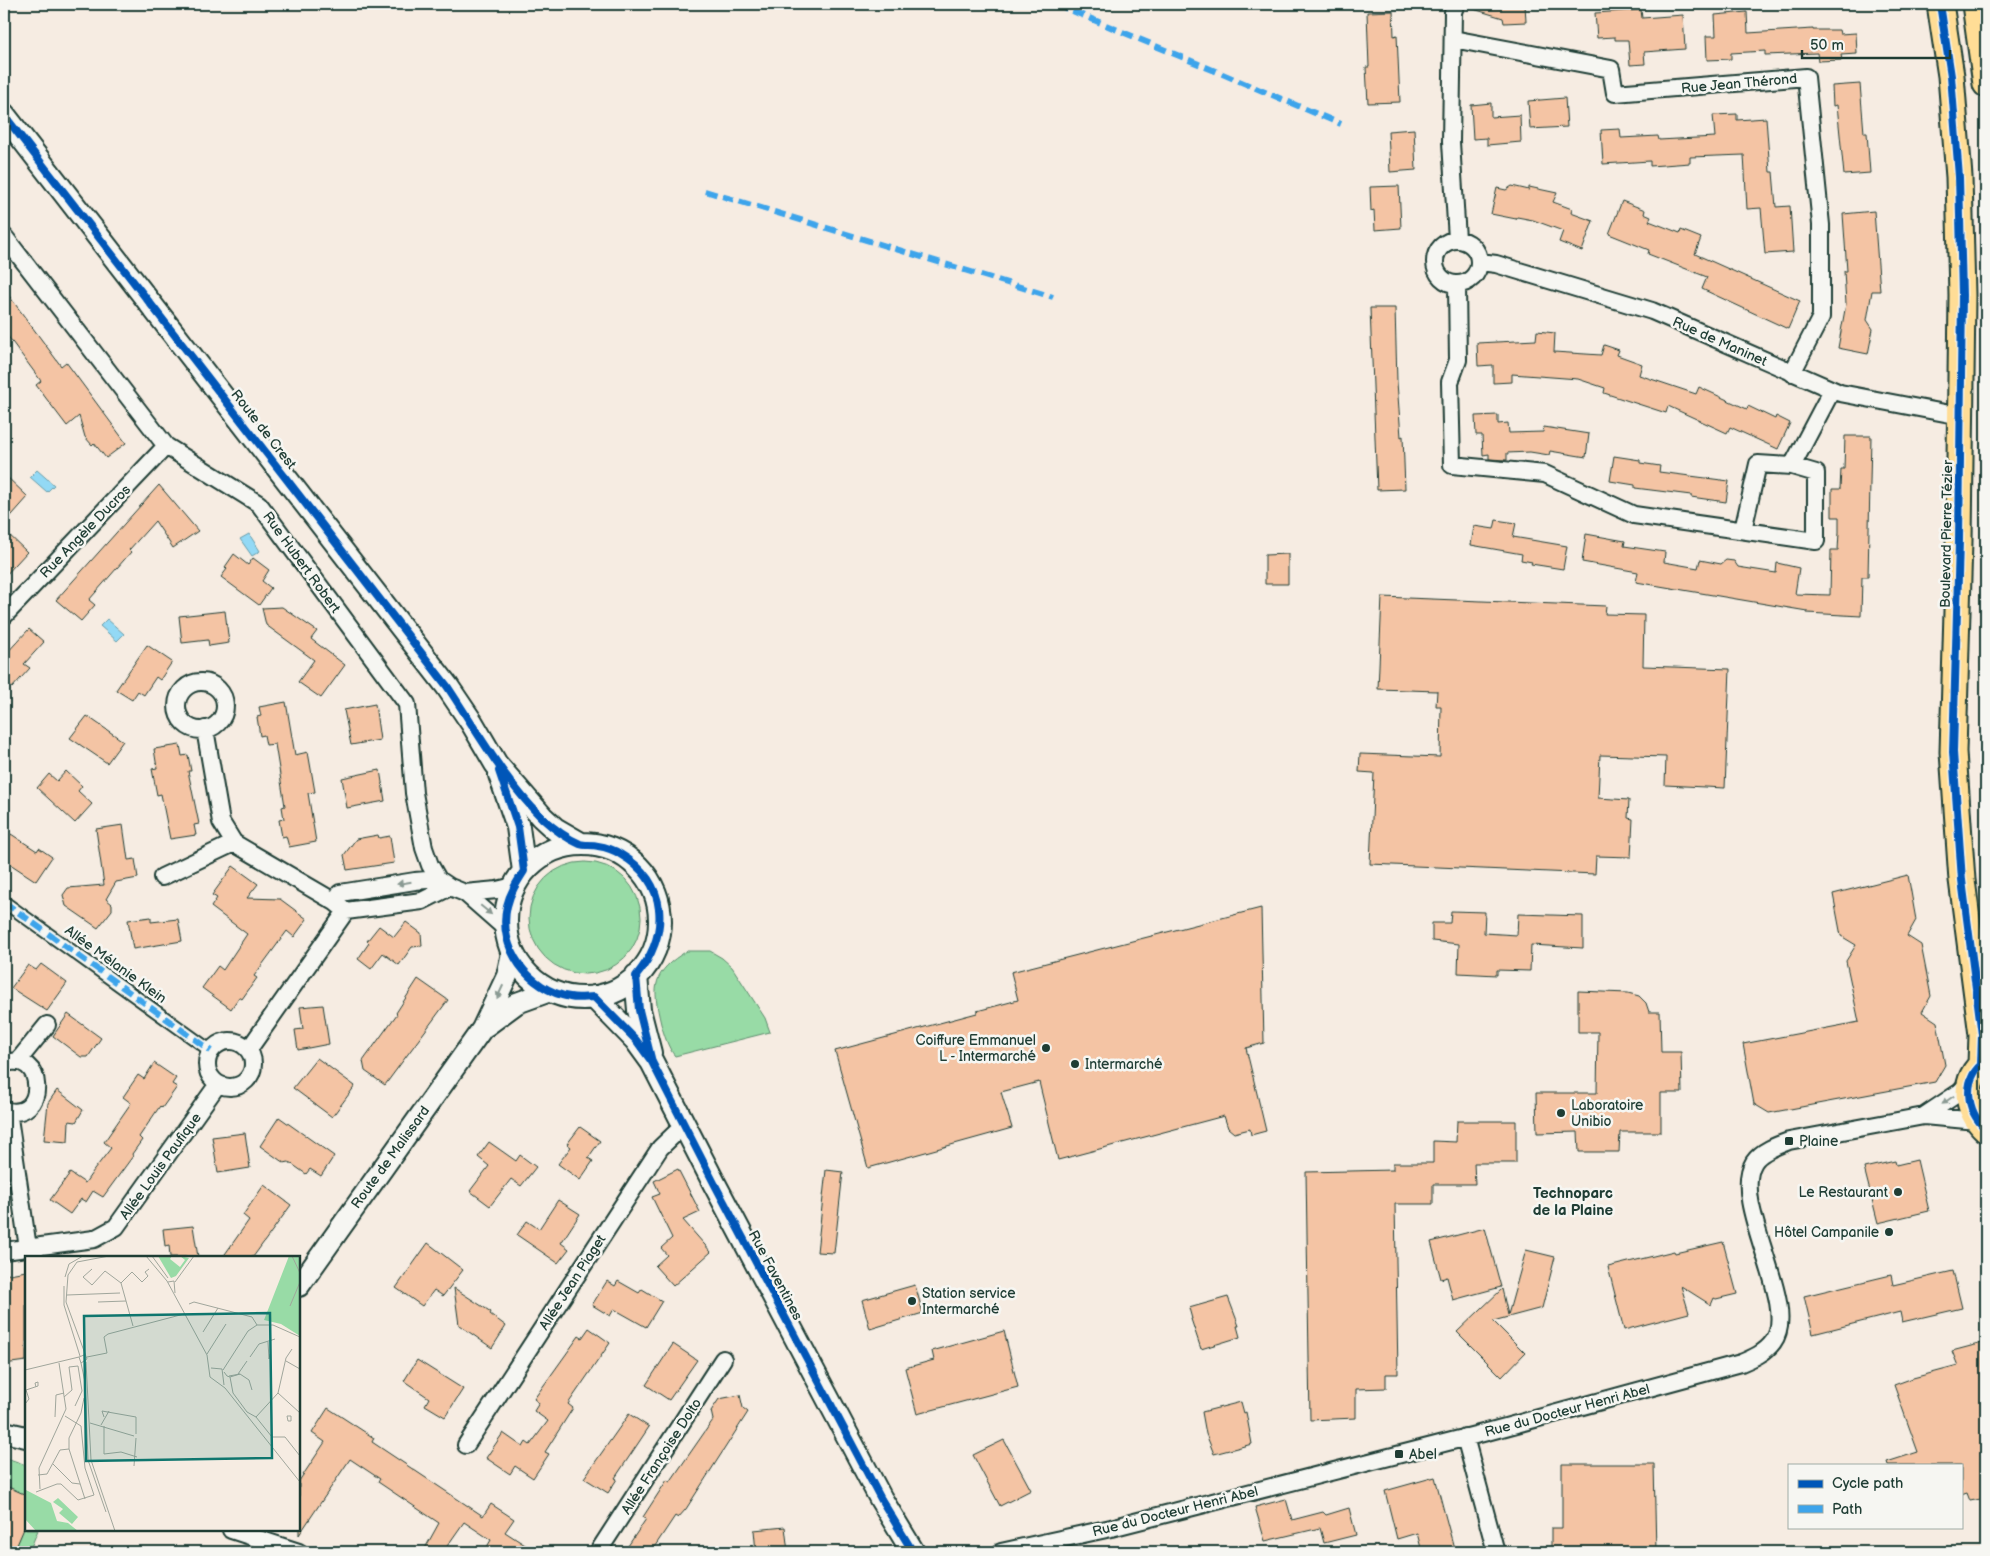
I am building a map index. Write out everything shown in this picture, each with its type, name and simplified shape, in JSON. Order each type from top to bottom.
[{"type":"main road","name":"Boulevard Pierre Tézier","points":[[1940,4],[1950,76],[1959,177],[1962,295],[1953,752],[1962,880],[1982,1035],[1979,1069],[1969,1096],[1971,1109],[1982,1125]]},
{"type":"main road","points":[[1975,4],[1986,84]]},
{"type":"main road","name":"Route de Crest","points":[[4,115],[447,686],[496,764]]},
{"type":"main road","points":[[496,764],[542,817],[555,829],[581,844]]},
{"type":"main road","points":[[496,764],[518,827],[519,878]]},
{"type":"main road","points":[[581,844],[598,846],[618,853],[636,865],[647,878],[654,892],[660,928],[656,945],[648,962],[636,976],[617,990],[594,997],[571,998],[550,991],[534,981],[522,968],[512,953],[506,929],[507,907],[519,878],[540,857],[559,848],[581,844]]},
{"type":"main road","name":"Rue Faventines","points":[[636,976],[639,1010],[652,1062]]},
{"type":"main road","name":"Rue Faventines","points":[[594,997],[636,1040],[652,1062],[880,1499],[913,1552]]},
{"type":"main road","name":"Rue Faventines","points":[[880,1499],[902,1552]]},
{"type":"street","points":[[1456,4],[1453,12],[1451,142],[1456,239]]},
{"type":"street","name":"Rue Jean Thérond","points":[[1453,39],[1611,69],[1615,93],[1806,77],[1821,225],[1821,317],[1792,372]]},
{"type":"street","name":"Rue Hubert Robert","points":[[4,236],[166,446],[259,504],[407,704],[414,793],[424,848],[430,865],[451,886]]},
{"type":"street","points":[[1456,239],[1473,246],[1480,262],[1473,278],[1457,286],[1440,279],[1434,262],[1440,246],[1456,239]]},
{"type":"street","name":"Rue de Maninet","points":[[1480,262],[1496,264],[1652,311],[1840,393],[1950,414],[1961,414]]},
{"type":"street","points":[[1457,286],[1458,360],[1450,382],[1452,466],[1544,474],[1634,516],[1816,541],[1816,473],[1792,466],[1758,464],[1742,530]]},
{"type":"street","points":[[1792,466],[1832,390]]},
{"type":"street","name":"Rue Angèle Ducros","points":[[4,616],[166,446]]},
{"type":"street","points":[[206,729],[221,822],[234,843],[340,907]]},
{"type":"street","points":[[162,877],[234,843]]},
{"type":"street","points":[[248,1049],[340,907],[340,893],[416,881],[496,890],[519,878]]},
{"type":"street","points":[[451,886],[506,929]]},
{"type":"street","name":"Allée Mélanie Klein","points":[[4,902],[211,1050]]},
{"type":"street","name":"Route de Malissard","points":[[300,1285],[482,1029],[507,976],[512,953]]},
{"type":"street","name":"Route de Malissard","points":[[482,1029],[517,1004],[550,991]]},
{"type":"street","points":[[28,1248],[6,1110],[17,1111],[25,1108],[36,1095],[38,1087],[36,1077],[31,1069],[11,1063],[46,1025]]},
{"type":"street","points":[[232,1040],[243,1044],[248,1049],[254,1063],[251,1076],[242,1084],[230,1088],[218,1084],[210,1075],[207,1064],[211,1050],[218,1044],[232,1040]]},
{"type":"street","name":"Rue du Docteur Henri Abel","points":[[1924,1116],[1979,1069]]},
{"type":"street","name":"Allée Louis Paufique","points":[[4,1252],[94,1239],[116,1227],[218,1084]]},
{"type":"street","name":"Rue du Docteur Henri Abel","points":[[1001,1552],[1111,1528],[1465,1437],[1731,1366],[1759,1355],[1777,1336],[1780,1316],[1748,1186],[1754,1160],[1773,1147],[1789,1141],[1924,1116],[1982,1125]]},
{"type":"street","name":"Allée Jean Piaget","points":[[466,1445],[660,1148],[684,1125]]},
{"type":"street","name":"Allée Françoise Dolto","points":[[598,1552],[723,1359]]},
{"type":"street","points":[[4,1432],[25,1437]]},
{"type":"street","points":[[1465,1437],[1496,1552]]},
{"type":"street","points":[[234,1531],[298,1552]]},
{"type":"green space","points":[[585,862],[606,866],[625,878],[637,897],[641,918],[637,939],[625,958],[606,970],[585,974],[564,970],[545,958],[533,939],[529,918],[533,897],[545,878],[564,866]]},
{"type":"green space","points":[[687,951],[710,951],[732,967],[765,1018],[770,1032],[675,1056],[668,1045],[661,1024],[656,990],[661,973],[675,959]]},
{"type":"green space","points":[[4,1457],[25,1465],[25,1531],[38,1531],[29,1552],[4,1552]]},
{"type":"water","points":[[37,470],[54,485],[47,492],[30,477]]},
{"type":"water","points":[[249,534],[260,551],[252,556],[240,539]]},
{"type":"water","points":[[107,619],[124,634],[117,641],[100,626]]},
{"type":"building","points":[[1471,4],[1525,4],[1526,22],[1504,23],[1503,18],[1470,8]]},
{"type":"building","points":[[1641,10],[1642,18],[1683,15],[1685,49],[1644,52],[1645,64],[1630,65],[1628,40],[1615,40],[1615,37],[1597,38],[1595,13]]},
{"type":"building","points":[[1393,11],[1394,36],[1397,35],[1400,102],[1368,103],[1366,67],[1369,67],[1367,12]]},
{"type":"building","points":[[1747,12],[1748,33],[1813,29],[1839,30],[1840,34],[1856,33],[1857,54],[1841,55],[1842,60],[1818,61],[1817,53],[1765,55],[1765,51],[1731,53],[1731,59],[1707,60],[1706,36],[1716,36],[1715,15]]},
{"type":"building","points":[[1860,84],[1870,173],[1844,175],[1837,105],[1833,106],[1832,86]]},
{"type":"building","points":[[1565,98],[1567,127],[1530,129],[1528,101]]},
{"type":"building","points":[[1491,103],[1491,117],[1520,115],[1521,142],[1487,145],[1487,138],[1473,139],[1471,105]]},
{"type":"building","points":[[1737,114],[1737,120],[1766,118],[1770,172],[1773,172],[1776,207],[1790,206],[1793,252],[1765,254],[1761,208],[1747,209],[1744,155],[1690,157],[1690,163],[1650,166],[1650,161],[1603,164],[1601,130],[1620,129],[1621,138],[1658,136],[1659,140],[1715,137],[1713,115]]},
{"type":"building","points":[[1414,129],[1416,170],[1390,172],[1388,131]]},
{"type":"building","points":[[1399,186],[1401,228],[1375,230],[1374,210],[1371,211],[1370,187]]},
{"type":"building","points":[[1512,186],[1529,190],[1529,187],[1557,193],[1553,202],[1572,209],[1571,213],[1593,221],[1582,251],[1559,242],[1563,231],[1533,220],[1491,214],[1497,188],[1506,190]]},
{"type":"building","points":[[1622,201],[1645,210],[1644,214],[1651,217],[1649,221],[1680,233],[1681,230],[1701,238],[1695,254],[1800,301],[1788,329],[1702,289],[1707,277],[1648,254],[1649,250],[1609,234]]},
{"type":"building","points":[[1874,211],[1880,291],[1872,291],[1867,320],[1873,329],[1868,354],[1838,348],[1846,304],[1844,271],[1847,271],[1843,214]]},
{"type":"building","points":[[4,289],[61,366],[66,362],[126,443],[106,458],[94,443],[92,445],[85,437],[79,416],[67,426],[36,385],[41,381],[4,331]]},
{"type":"building","points":[[1370,308],[1395,308],[1397,382],[1401,437],[1403,436],[1405,489],[1377,490]]},
{"type":"building","points":[[1537,331],[1555,333],[1554,352],[1601,355],[1604,345],[1619,350],[1617,355],[1642,364],[1639,375],[1696,394],[1699,387],[1747,409],[1748,406],[1775,419],[1776,416],[1790,423],[1778,449],[1730,427],[1727,433],[1668,406],[1666,413],[1604,393],[1605,388],[1578,379],[1512,374],[1512,382],[1493,383],[1493,365],[1478,366],[1477,343],[1536,340]]},
{"type":"building","points":[[1498,415],[1498,424],[1508,423],[1509,433],[1543,432],[1544,427],[1589,434],[1586,457],[1550,451],[1549,455],[1530,452],[1507,453],[1507,460],[1489,459],[1489,454],[1483,455],[1482,435],[1476,435],[1475,416]]},
{"type":"building","points":[[1845,436],[1871,436],[1868,577],[1862,577],[1861,616],[1807,613],[1807,611],[1636,582],[1638,572],[1582,562],[1586,534],[1625,541],[1624,546],[1665,552],[1664,562],[1698,568],[1700,560],[1721,564],[1726,560],[1734,561],[1738,567],[1776,573],[1777,563],[1799,568],[1795,594],[1830,595],[1831,550],[1838,550],[1839,532],[1839,517],[1832,517],[1832,489],[1840,489],[1841,469],[1844,469]]},
{"type":"building","points":[[1614,456],[1640,460],[1640,463],[1660,466],[1659,472],[1729,481],[1726,502],[1691,497],[1691,495],[1635,488],[1635,485],[1610,481]]},
{"type":"building","points":[[4,474],[28,497],[4,524]]},
{"type":"building","points":[[159,485],[198,531],[173,548],[155,521],[89,600],[95,605],[81,621],[56,600]]},
{"type":"building","points":[[1496,520],[1516,523],[1513,537],[1567,546],[1563,569],[1531,564],[1532,562],[1521,560],[1522,554],[1471,545],[1474,526],[1494,529]]},
{"type":"building","points":[[4,530],[27,552],[4,577]]},
{"type":"building","points":[[234,554],[248,565],[253,558],[269,570],[262,581],[271,588],[259,605],[221,577]]},
{"type":"building","points":[[1288,554],[1288,584],[1265,584],[1265,555]]},
{"type":"building","points":[[1382,597],[1606,606],[1605,614],[1644,615],[1643,666],[1730,669],[1725,788],[1665,785],[1666,757],[1600,755],[1598,798],[1629,800],[1628,818],[1633,819],[1631,857],[1596,856],[1595,874],[1370,864],[1374,773],[1359,772],[1360,754],[1440,757],[1441,706],[1436,706],[1437,691],[1378,689]]},
{"type":"building","points":[[282,607],[317,631],[311,639],[345,665],[321,698],[298,682],[314,660],[266,625],[262,608]]},
{"type":"building","points":[[225,611],[229,643],[209,646],[208,640],[182,643],[179,616]]},
{"type":"building","points":[[29,629],[44,642],[24,664],[30,668],[12,688],[4,680],[4,656]]},
{"type":"building","points":[[147,645],[172,662],[160,680],[156,677],[144,695],[138,691],[132,700],[116,690]]},
{"type":"building","points":[[286,702],[295,755],[308,752],[315,792],[308,793],[316,842],[289,847],[286,836],[282,837],[279,820],[284,819],[282,807],[285,806],[275,744],[266,745],[264,735],[260,736],[257,717],[261,716],[259,707]]},
{"type":"building","points":[[375,704],[380,740],[351,745],[344,710]]},
{"type":"building","points":[[87,716],[123,741],[107,763],[70,738]]},
{"type":"building","points":[[180,745],[182,756],[188,755],[191,771],[188,771],[199,824],[194,825],[196,835],[170,839],[161,794],[157,795],[152,769],[157,768],[154,749]]},
{"type":"building","points":[[380,770],[385,801],[347,808],[342,778]]},
{"type":"building","points":[[66,771],[82,786],[78,791],[92,804],[75,823],[37,788],[49,774],[57,781]]},
{"type":"building","points":[[123,825],[128,860],[135,859],[138,878],[116,882],[106,899],[112,904],[112,910],[98,928],[66,906],[63,895],[68,888],[104,885],[96,829]]},
{"type":"building","points":[[11,834],[37,851],[39,848],[52,857],[36,881],[4,860],[4,844]]},
{"type":"building","points":[[378,835],[379,838],[390,836],[394,863],[347,870],[344,855],[356,839]]},
{"type":"building","points":[[233,866],[258,884],[247,898],[280,899],[307,919],[294,937],[287,931],[254,976],[257,978],[242,999],[239,997],[231,1009],[202,988],[218,966],[223,970],[247,934],[211,907],[217,898],[212,895]]},
{"type":"building","points":[[1908,875],[1916,920],[1907,936],[1921,945],[1931,996],[1922,1012],[1937,1022],[1945,1065],[1935,1082],[1769,1113],[1754,1104],[1743,1044],[1859,1022],[1846,961],[1856,945],[1841,936],[1833,894]]},
{"type":"building","points":[[1261,908],[1264,1043],[1246,1048],[1266,1131],[1251,1135],[1250,1129],[1234,1133],[1228,1128],[1224,1116],[1058,1160],[1039,1082],[1001,1092],[1012,1128],[868,1168],[835,1051],[977,1013],[977,1011],[1018,1000],[1011,972]]},
{"type":"building","points":[[1451,911],[1485,912],[1484,933],[1517,935],[1518,914],[1583,916],[1583,948],[1531,945],[1530,971],[1497,970],[1497,975],[1458,973],[1459,944],[1432,941],[1432,923],[1450,923]]},
{"type":"building","points":[[151,917],[151,922],[178,919],[182,941],[133,949],[128,920]]},
{"type":"building","points":[[406,922],[421,933],[422,946],[412,947],[399,965],[383,953],[371,969],[358,959],[369,943],[367,941],[379,926],[394,937]]},
{"type":"building","points":[[41,964],[67,983],[47,1011],[11,988],[28,965],[36,970]]},
{"type":"building","points":[[418,979],[448,1000],[385,1085],[365,1071],[363,1061],[397,1014]]},
{"type":"building","points":[[1578,991],[1628,993],[1639,996],[1646,1003],[1649,1012],[1660,1012],[1661,1052],[1681,1052],[1682,1093],[1661,1093],[1661,1132],[1620,1132],[1619,1152],[1579,1152],[1578,1132],[1537,1133],[1536,1093],[1597,1093],[1598,1032],[1578,1032]]},
{"type":"building","points":[[323,1005],[329,1044],[298,1050],[295,1030],[303,1029],[300,1007]]},
{"type":"building","points":[[68,1014],[101,1038],[88,1057],[81,1057],[53,1036]]},
{"type":"building","points":[[317,1058],[355,1086],[332,1117],[293,1088]]},
{"type":"building","points":[[154,1063],[176,1078],[172,1084],[177,1087],[162,1108],[160,1106],[139,1137],[142,1140],[132,1154],[133,1156],[103,1197],[93,1191],[86,1202],[81,1199],[70,1214],[50,1200],[70,1173],[85,1183],[111,1148],[104,1142],[131,1103],[123,1097],[138,1075],[144,1079]]},
{"type":"building","points":[[57,1090],[83,1110],[76,1122],[69,1121],[68,1142],[44,1140],[48,1103]]},
{"type":"building","points":[[279,1117],[334,1156],[321,1176],[310,1169],[306,1174],[289,1162],[284,1163],[260,1146]]},
{"type":"building","points":[[1457,1121],[1516,1121],[1516,1163],[1474,1163],[1475,1184],[1433,1184],[1433,1204],[1395,1204],[1398,1374],[1386,1374],[1386,1388],[1356,1389],[1356,1418],[1310,1420],[1306,1172],[1393,1170],[1393,1163],[1433,1163],[1433,1141],[1456,1142]]},
{"type":"building","points":[[580,1127],[600,1141],[588,1158],[593,1161],[580,1180],[558,1164],[571,1147],[567,1144]]},
{"type":"building","points":[[245,1133],[250,1168],[218,1173],[212,1137]]},
{"type":"building","points":[[489,1142],[516,1161],[520,1155],[536,1167],[521,1186],[511,1179],[490,1206],[470,1191],[489,1166],[478,1157]]},
{"type":"building","name":"Le Restaurant","points":[[1917,1160],[1929,1211],[1878,1223],[1864,1168],[1895,1161],[1896,1165]]},
{"type":"building","points":[[678,1169],[700,1212],[683,1220],[711,1252],[673,1286],[655,1266],[667,1255],[661,1248],[672,1238],[652,1197],[660,1194],[654,1181]]},
{"type":"building","points":[[826,1170],[843,1172],[834,1253],[817,1252]]},
{"type":"building","points":[[264,1185],[291,1205],[254,1256],[224,1256],[249,1220],[243,1215]]},
{"type":"building","points":[[558,1200],[580,1214],[561,1243],[569,1249],[558,1263],[517,1235],[527,1221],[539,1229]]},
{"type":"building","points":[[193,1226],[198,1256],[170,1256],[169,1245],[165,1246],[163,1229]]},
{"type":"building","points":[[1485,1228],[1501,1287],[1453,1300],[1447,1277],[1441,1279],[1431,1242]]},
{"type":"building","points":[[1723,1242],[1737,1294],[1714,1298],[1711,1305],[1681,1286],[1689,1313],[1624,1330],[1608,1267],[1674,1251],[1675,1253]]},
{"type":"building","points":[[428,1243],[463,1270],[443,1296],[434,1290],[422,1306],[396,1288]]},
{"type":"building","points":[[1526,1250],[1555,1257],[1542,1308],[1493,1321],[1525,1353],[1502,1377],[1457,1332],[1502,1289],[1508,1315]]},
{"type":"building","points":[[25,1271],[25,1361],[4,1364],[4,1331],[9,1330],[4,1300],[4,1295],[7,1295],[4,1275]]},
{"type":"building","name":"Hôtel Campanile","points":[[1953,1271],[1962,1308],[1902,1322],[1900,1312],[1813,1334],[1804,1296],[1891,1275],[1893,1285]]},
{"type":"building","points":[[607,1281],[615,1286],[618,1281],[639,1293],[642,1289],[662,1301],[646,1327],[614,1309],[610,1316],[592,1305]]},
{"type":"building","points":[[915,1285],[923,1313],[870,1329],[862,1300]]},
{"type":"building","points":[[454,1288],[491,1312],[490,1314],[506,1326],[492,1348],[459,1325]]},
{"type":"building","points":[[1228,1297],[1239,1326],[1237,1326],[1240,1337],[1201,1349],[1189,1308]]},
{"type":"building","points":[[589,1328],[610,1343],[568,1404],[573,1408],[545,1452],[549,1454],[533,1478],[515,1466],[510,1474],[486,1458],[503,1433],[523,1447],[526,1442],[530,1445],[548,1421],[534,1411],[539,1403],[534,1399],[579,1336],[582,1338]]},
{"type":"building","points":[[1004,1331],[1018,1387],[917,1414],[905,1368],[934,1360],[932,1351]]},
{"type":"building","points":[[1986,1342],[1986,1498],[1970,1501],[1967,1493],[1962,1495],[1962,1464],[1888,1464],[1887,1462],[1918,1452],[1894,1385],[1958,1366],[1952,1351]]},
{"type":"building","points":[[673,1344],[697,1360],[669,1400],[646,1385]]},
{"type":"building","points":[[417,1360],[463,1389],[445,1417],[425,1405],[429,1398],[404,1381]]},
{"type":"building","points":[[740,1395],[743,1408],[748,1412],[686,1509],[678,1518],[675,1516],[651,1552],[624,1552],[646,1519],[643,1517],[667,1480],[670,1482],[713,1420],[711,1411],[719,1399]]},
{"type":"building","points":[[1241,1402],[1244,1413],[1246,1412],[1252,1444],[1214,1454],[1206,1434],[1202,1412]]},
{"type":"building","points":[[328,1408],[374,1438],[372,1442],[483,1516],[491,1504],[514,1519],[505,1532],[536,1552],[484,1552],[491,1540],[464,1522],[443,1552],[423,1552],[439,1523],[378,1482],[380,1479],[350,1459],[299,1535],[300,1480],[325,1442],[312,1433]]},
{"type":"building","points":[[629,1414],[649,1427],[615,1478],[617,1479],[608,1493],[584,1478]]},
{"type":"building","points":[[1004,1440],[1031,1490],[1000,1506],[973,1455]]},
{"type":"building","points":[[1562,1464],[1654,1464],[1656,1552],[1551,1551],[1551,1528],[1562,1528]]},
{"type":"building","points":[[1435,1477],[1455,1552],[1422,1552],[1417,1533],[1397,1539],[1385,1491]]},
{"type":"building","points":[[4,1485],[25,1495],[25,1526],[14,1552],[4,1552]]},
{"type":"building","points":[[1286,1499],[1292,1520],[1323,1512],[1326,1515],[1349,1508],[1356,1535],[1324,1543],[1320,1528],[1265,1541],[1255,1507]]},
{"type":"building","points":[[785,1527],[788,1552],[756,1552],[754,1530]]},
{"type":"marked path","points":[[1056,4],[1341,124]]},
{"type":"marked path","points":[[705,191],[1053,297]]},
{"type":"marked path","points":[[4,902],[211,1051]]},
{"type":"cycle path","points":[[1940,4],[1951,76],[1959,177],[1962,295],[1959,541],[1953,752],[1962,880],[1982,1035],[1981,1064]]},
{"type":"cycle path","points":[[4,115],[447,686],[491,754],[528,803],[542,818],[565,836],[580,844],[596,845],[618,853],[636,866],[648,879],[656,894],[659,910],[659,927],[655,944],[636,976],[639,1010],[652,1062]]},
{"type":"cycle path","points":[[499,771],[518,827],[524,871],[512,892],[507,906],[505,922],[507,937],[519,965],[541,986],[555,993],[579,998],[594,997],[636,1040],[652,1062],[881,1499],[913,1552]]},
{"type":"cycle path","points":[[1986,1061],[1973,1076],[1969,1095],[1974,1113],[1986,1129]]},
{"type":"place","name":"Coiffure Emmanuel L - Intermarché","points":[[1046,1048]]},
{"type":"place","name":"Intermarché","points":[[1075,1064]]},
{"type":"place","name":"Laboratoire Unibio","points":[[1561,1113]]},
{"type":"place","name":"Plaine","points":[[1789,1141]]},
{"type":"place","name":"Le Restaurant","points":[[1898,1192]]},
{"type":"place","name":"Hôtel Campanile","points":[[1889,1232]]},
{"type":"place","name":"Station service Intermarché","points":[[912,1301]]},
{"type":"place","name":"Abel","points":[[1399,1454]]},
{"type":"district","name":"Technoparc de la Plaine","points":[[1573,1202]]}]
